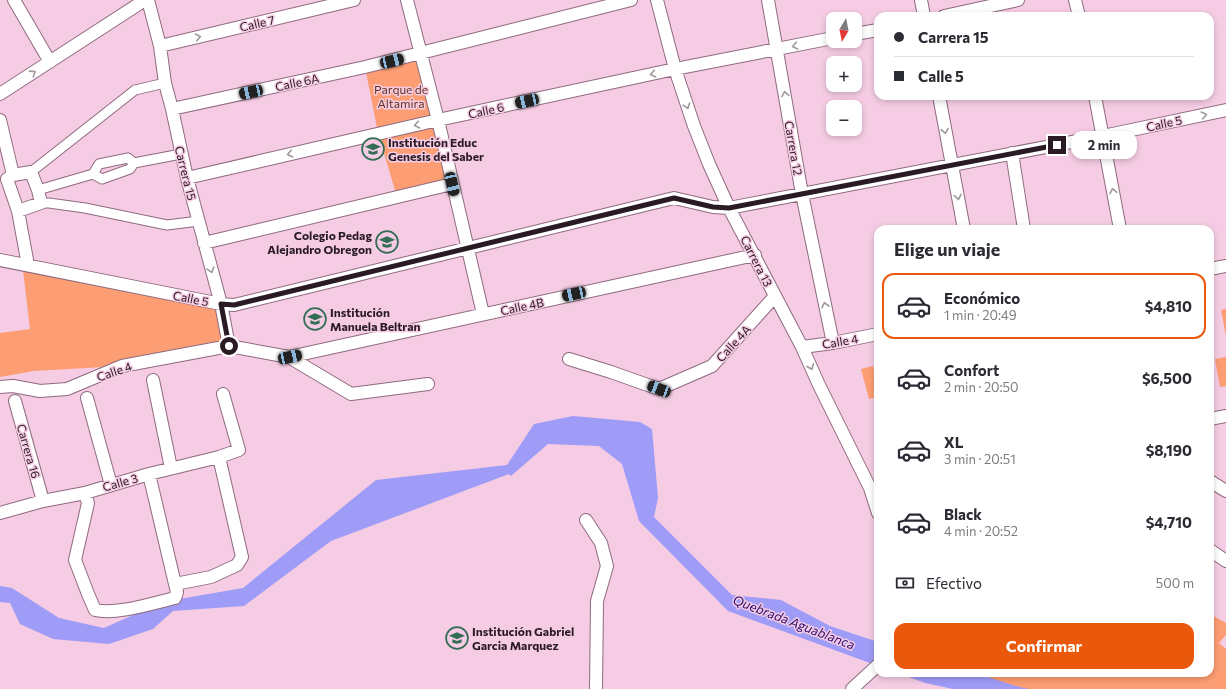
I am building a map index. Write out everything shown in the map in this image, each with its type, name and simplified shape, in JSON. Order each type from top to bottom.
[{"type":"street","points":[[14,0],[50,62]]},
{"type":"street","points":[[0,94],[145,0]]},
{"type":"street","name":"Carrera 15","points":[[148,0],[160,46],[165,83],[172,109],[186,178],[221,304],[229,346]]},
{"type":"street","name":"Calle 7","points":[[160,46],[354,0]]},
{"type":"street","points":[[407,0],[438,120],[467,248],[484,314]]},
{"type":"street","points":[[421,54],[631,0]]},
{"type":"street","name":"Carrera 13","points":[[657,0],[675,69],[694,126],[729,208],[802,347],[819,385],[874,487]]},
{"type":"street","name":"Carrera 12","points":[[768,0],[802,194],[833,343]]},
{"type":"street","points":[[921,0],[923,12]]},
{"type":"street","points":[[962,12],[1018,0]]},
{"type":"street","points":[[1075,0],[1077,12]]},
{"type":"street","points":[[862,33],[874,31]]},
{"type":"street","name":"Calle 6","points":[[186,178],[438,120],[675,69],[826,40]]},
{"type":"street","name":"Calle 6A","points":[[172,109],[421,54]]},
{"type":"street","points":[[28,265],[18,211],[7,179],[13,175],[31,172],[135,90],[165,83]]},
{"type":"street","points":[[940,100],[963,225]]},
{"type":"street","points":[[1095,100],[1119,225]]},
{"type":"street","name":"Calle 5","points":[[0,260],[221,304],[234,305],[674,198],[713,207],[729,208],[1012,154],[1226,110]]},
{"type":"street","points":[[0,120],[13,175]]},
{"type":"street","points":[[92,174],[102,179],[130,169],[134,163],[181,154]]},
{"type":"street","points":[[1012,154],[1023,225]]},
{"type":"street","points":[[38,190],[92,174],[99,164],[128,158],[134,163]]},
{"type":"street","points":[[31,172],[41,203]]},
{"type":"street","points":[[204,243],[452,184]]},
{"type":"street","points":[[18,211],[41,203],[48,203],[85,208],[167,225],[198,221]]},
{"type":"street","name":"Calle 4B","points":[[290,357],[755,255]]},
{"type":"street","points":[[1214,268],[1226,266]]},
{"type":"street","name":"Calle 4A","points":[[569,359],[659,389],[712,366],[775,296]]},
{"type":"street","name":"Calle 4","points":[[802,347],[833,343],[874,335]]},
{"type":"street","points":[[229,346],[290,357],[351,394],[428,384]]},
{"type":"street","name":"Calle 4","points":[[0,387],[13,386],[40,391],[67,389],[122,366],[229,346]]},
{"type":"street","points":[[153,380],[171,468]]},
{"type":"street","name":"Calle 3","points":[[0,513],[43,501],[85,493],[240,450],[223,394]]},
{"type":"street","points":[[87,398],[111,485]]},
{"type":"street","name":"Carrera 16","points":[[15,401],[43,501]]},
{"type":"street","points":[[1214,418],[1226,416]]},
{"type":"street","points":[[175,584],[211,577],[237,565],[242,557],[219,457]]},
{"type":"street","points":[[85,493],[88,503],[75,560],[95,610],[102,612],[130,609],[175,598],[177,592],[150,474]]},
{"type":"street","points":[[1214,480],[1226,478]]},
{"type":"street","points":[[1214,484],[1226,491]]},
{"type":"street","points":[[586,520],[601,544],[607,566],[597,600],[596,689]]},
{"type":"street","points":[[1214,552],[1226,560]]},
{"type":"street","points":[[852,689],[874,669]]},
{"type":"green space","name":"Parque de Altamira","points":[[421,54],[452,184],[397,197],[378,133],[365,67]]},
{"type":"green space","points":[[23,270],[218,306],[228,346],[122,366],[34,371],[0,377],[0,333],[30,329]]},
{"type":"green space","points":[[1226,309],[1226,336],[1221,310]]},
{"type":"green space","points":[[1226,357],[1226,386],[1220,387],[1215,359]]},
{"type":"green space","points":[[873,366],[874,398],[869,399],[861,369]]},
{"type":"green space","points":[[1214,616],[1226,623],[1226,635],[1219,643],[1226,649],[1226,689],[970,689],[968,677],[1214,677]]},
{"type":"water","name":"Quebrada Aguablanca","points":[[573,416],[640,422],[652,429],[658,498],[654,517],[732,595],[781,600],[830,626],[874,641],[874,665],[728,611],[639,521],[622,464],[599,446],[548,444],[511,476],[509,474],[331,541],[244,606],[173,611],[153,629],[109,644],[53,639],[20,624],[10,603],[0,602],[0,586],[12,588],[59,618],[104,628],[162,602],[243,588],[376,480],[507,465],[534,424]]},
{"type":"water","points":[[909,677],[988,677],[1029,689],[953,689],[925,683]]},
{"type":"place","name":"Institución Educ Genesis del Saber","points":[[373,149]]},
{"type":"place","name":"Colegio Pedag Alejandro Obregon","points":[[387,242]]},
{"type":"place","name":"Institución Manuela Beltran","points":[[315,319]]},
{"type":"place","name":"Institución Gabriel Garcia Marquez","points":[[457,638]]},
{"type":"route","points":[[229,346],[221,304],[234,305],[674,198],[713,207],[729,208],[1057,145]]}]
